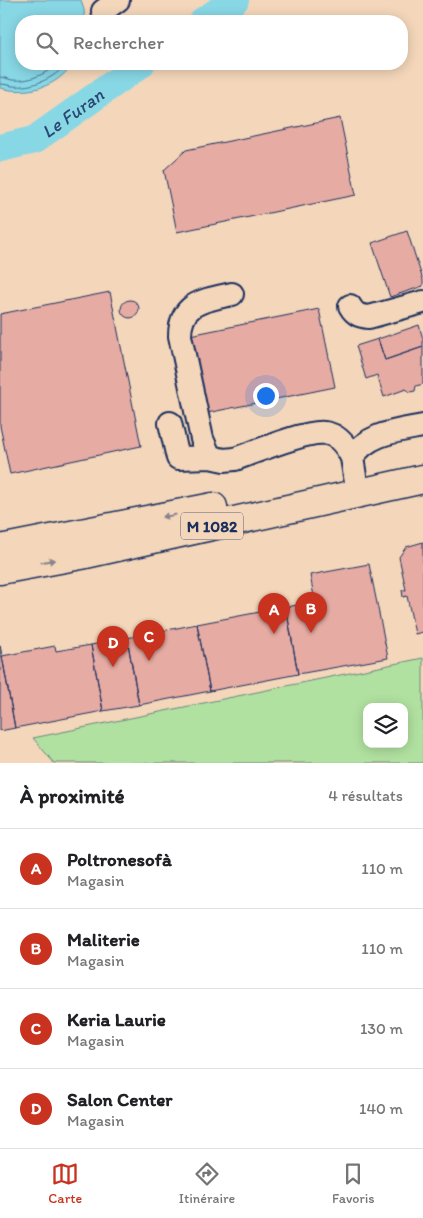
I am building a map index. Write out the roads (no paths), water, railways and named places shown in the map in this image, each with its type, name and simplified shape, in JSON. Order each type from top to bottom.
[{"type":"main road","name":"M 1082","points":[[0,549],[423,465]]},
{"type":"main road","name":"M 1082","points":[[0,570],[80,555],[355,477],[423,479]]},
{"type":"lane","points":[[210,456],[200,429],[180,336],[180,323],[188,310],[202,300],[232,294]]},
{"type":"lane","points":[[350,306],[360,316],[369,317],[423,302]]},
{"type":"lane","points":[[170,423],[178,458],[210,456],[224,460],[235,459],[302,436],[326,433],[336,437],[347,448],[355,477]]},
{"type":"lane","points":[[355,477],[361,445],[384,434],[423,426]]},
{"type":"water","points":[[0,0],[81,0],[84,15],[15,15],[15,70],[68,70],[58,79],[40,88],[20,91],[0,88]]},
{"type":"waterway","name":"Le Furan","points":[[212,15],[235,0]]},
{"type":"waterway","name":"Le Furan","points":[[0,148],[34,140],[133,70]]},
{"type":"place","name":"Maliterie","points":[[311,633]]},
{"type":"place","name":"Poltronesofà","points":[[274,634]]},
{"type":"place","name":"Keria Laurie","points":[[149,661]]},
{"type":"place","name":"Salon Center","points":[[113,667]]}]
